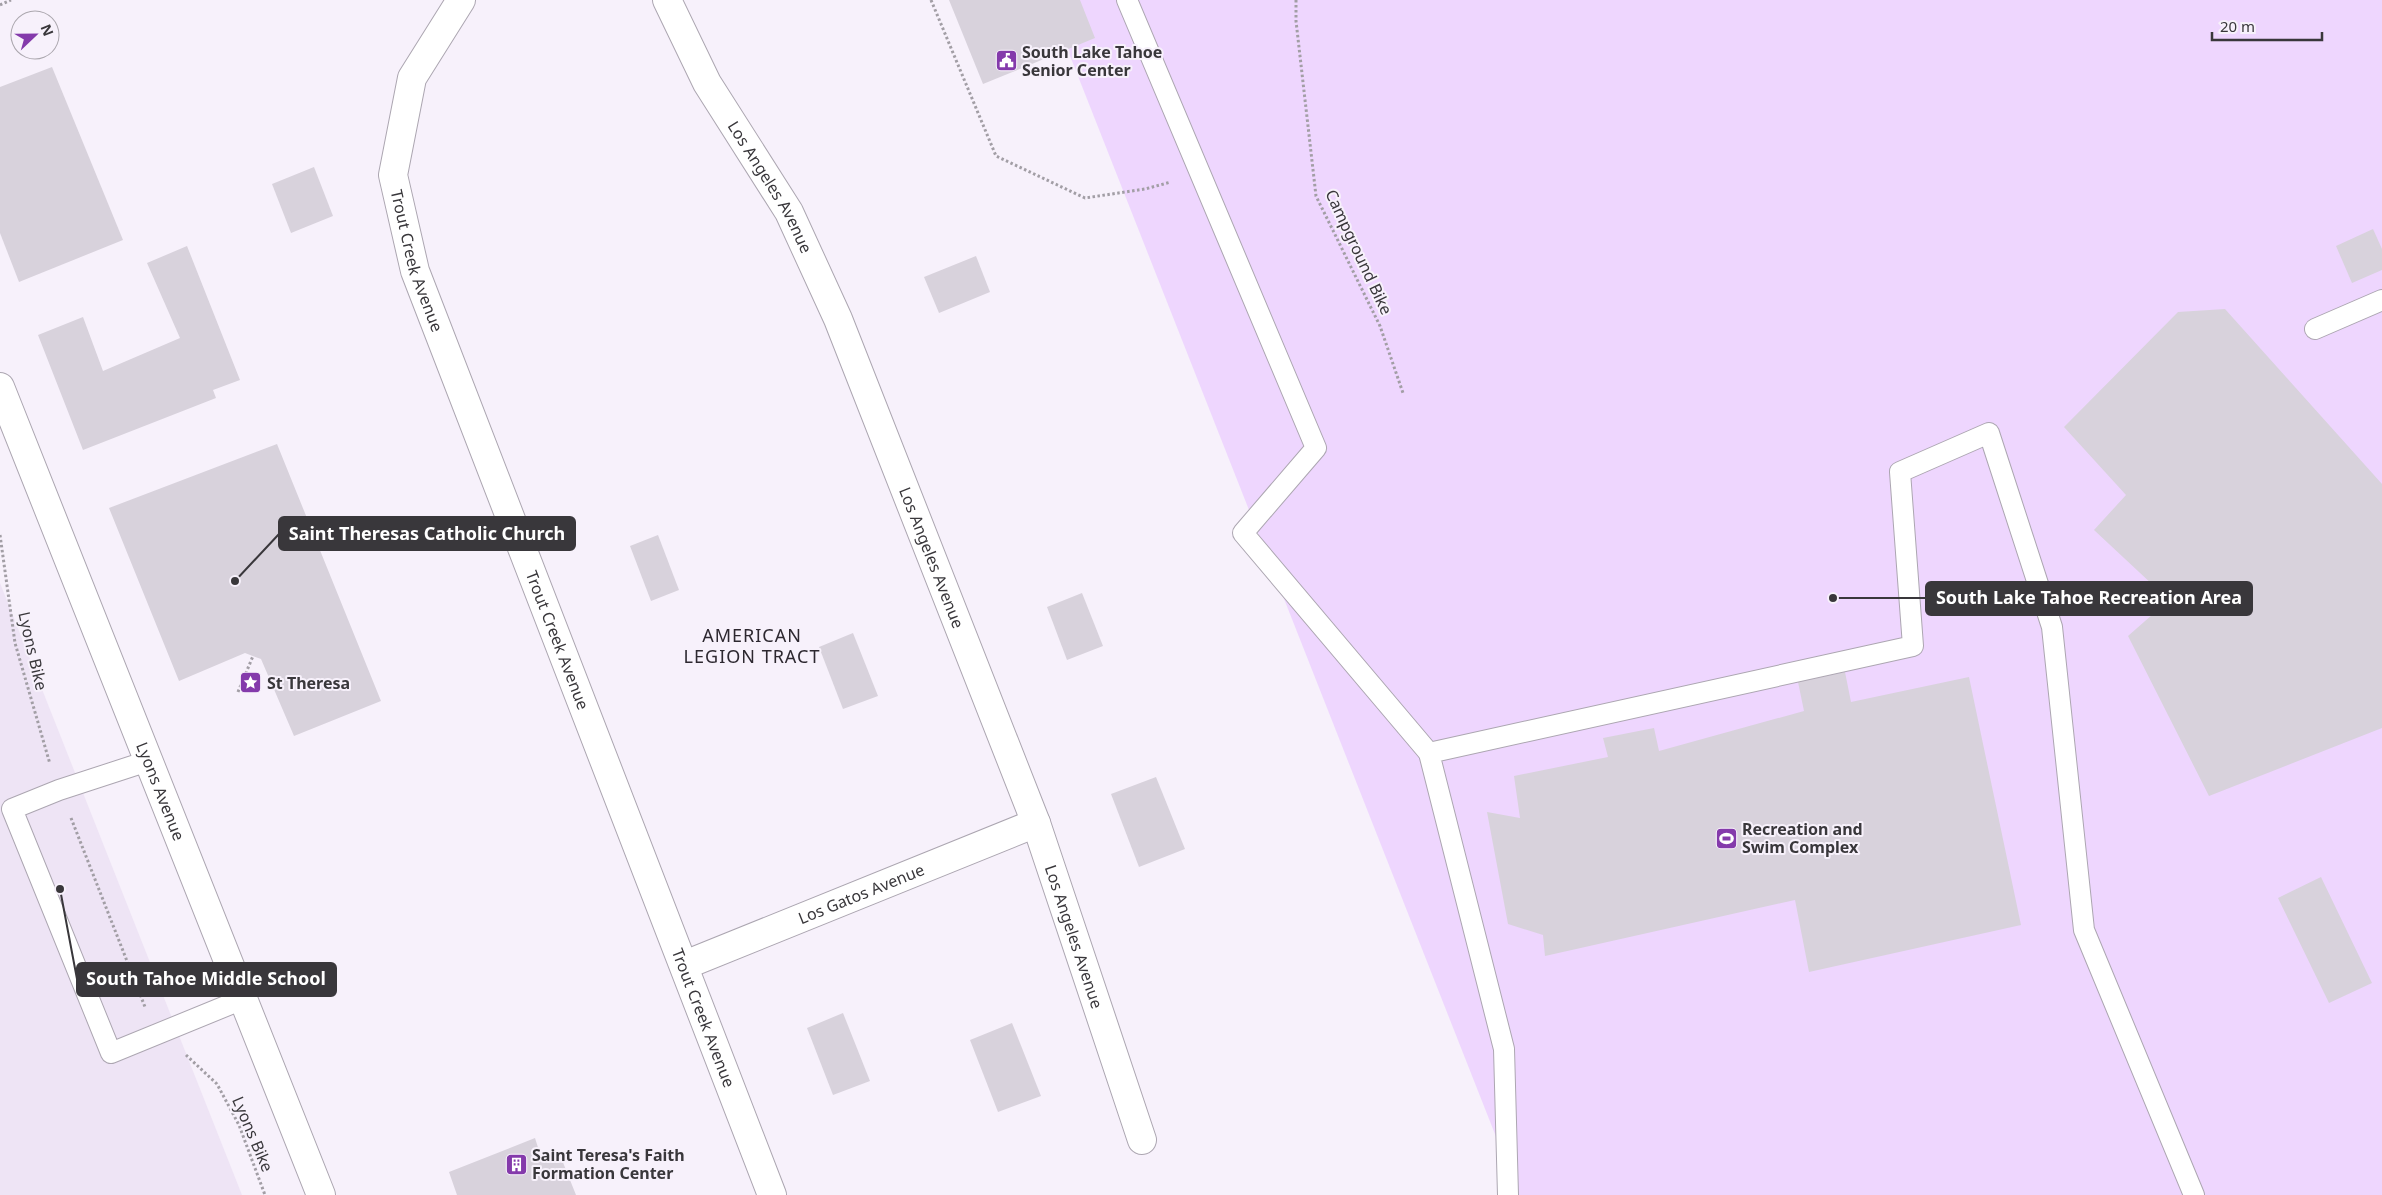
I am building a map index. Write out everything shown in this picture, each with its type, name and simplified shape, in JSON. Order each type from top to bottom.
[{"type":"street","name":"Trout Creek Avenue","points":[[461,0],[412,78],[393,175],[415,271],[685,965],[772,1195]]},
{"type":"street","name":"Los Angeles Avenue","points":[[667,0],[707,83],[789,212],[838,319],[1036,823],[1142,1140]]},
{"type":"street","name":"Lyons Avenue","points":[[0,388],[321,1195]]},
{"type":"street","name":"Los Gatos Avenue","points":[[685,965],[1036,823]]},
{"type":"lane","points":[[1127,0],[1316,448],[1243,533],[1429,753],[1504,1049],[1508,1195]]},
{"type":"lane","points":[[2315,329],[2382,300]]},
{"type":"lane","points":[[1429,753],[1913,646],[1900,472],[1989,433],[2052,627],[2084,930],[2194,1195]]},
{"type":"lane","points":[[148,761],[60,790],[12,809],[111,1053],[243,999]]},
{"type":"path","points":[[0,5],[11,0]]},
{"type":"path","points":[[931,0],[996,156],[1085,198],[1145,189],[1200,174]]},
{"type":"path","name":"Campground Bike","points":[[1296,0],[1296,21],[1316,196],[1380,326],[1404,393]]},
{"type":"path","name":"Lyons Bike","points":[[0,535],[15,643],[52,770]]},
{"type":"path","points":[[238,692],[253,656]]},
{"type":"path","points":[[68,810],[148,1015]]},
{"type":"path","name":"Lyons Bike","points":[[180,1048],[217,1084],[239,1125],[265,1195]]},
{"type":"shaded area","points":[[1048,0],[2382,0],[2382,1195],[1519,1195]]},
{"type":"shaded area","points":[[0,583],[242,1195],[0,1195]]},
{"type":"building","name":"South Lake Tahoe Senior Center","points":[[949,0],[1080,0],[1095,38],[983,84]]},
{"type":"building","points":[[52,67],[123,240],[19,282],[0,233],[0,87]]},
{"type":"building","points":[[314,167],[333,216],[291,233],[272,184]]},
{"type":"building","points":[[2373,229],[2382,249],[2382,270],[2352,283],[2336,246]]},
{"type":"building","points":[[187,246],[240,380],[213,390],[216,398],[83,450],[38,335],[83,317],[103,371],[180,338],[147,263]]},
{"type":"building","points":[[976,256],[990,292],[939,313],[924,277]]},
{"type":"building","points":[[2225,309],[2382,484],[2382,728],[2209,796],[2128,636],[2169,600],[2094,530],[2126,495],[2064,427],[2178,312]]},
{"type":"building","points":[[277,444],[381,701],[294,736],[261,659],[245,653],[179,681],[109,508]]},
{"type":"building","points":[[658,535],[679,590],[651,601],[630,546]]},
{"type":"building","points":[[1082,593],[1103,646],[1067,660],[1047,607]]},
{"type":"building","points":[[853,633],[878,696],[843,709],[819,647]]},
{"type":"building","points":[[1845,672],[1851,702],[1969,677],[2021,925],[1809,972],[1795,900],[1545,956],[1543,935],[1508,924],[1487,812],[1520,818],[1514,776],[1608,757],[1603,738],[1654,728],[1659,751],[1804,711],[1798,682]]},
{"type":"building","points":[[1156,777],[1185,849],[1139,867],[1111,794]]},
{"type":"building","points":[[2321,877],[2372,983],[2329,1003],[2278,898]]},
{"type":"building","points":[[843,1013],[870,1081],[833,1095],[807,1028]]},
{"type":"building","points":[[1012,1023],[1041,1096],[998,1112],[970,1040]]},
{"type":"building","name":"Saint Teresa's Faith Formation Center","points":[[535,1138],[541,1157],[558,1150],[576,1195],[457,1195],[449,1172]]},
{"type":"place","name":"South Lake Tahoe Senior Center","points":[[1006,61]]},
{"type":"place","name":"Saint Theresas Catholic Church","points":[[235,581]]},
{"type":"place","name":"South Lake Tahoe Recreation Area","points":[[1833,598]]},
{"type":"place","name":"St Theresa","points":[[251,683]]},
{"type":"place","name":"Recreation and Swim Complex","points":[[1726,838]]},
{"type":"place","name":"South Tahoe Middle School","points":[[60,889]]},
{"type":"place","name":"Saint Teresa's Faith Formation Center","points":[[516,1164]]},
{"type":"district","name":"AMERICAN LEGION TRACT","points":[[752,646]]}]
